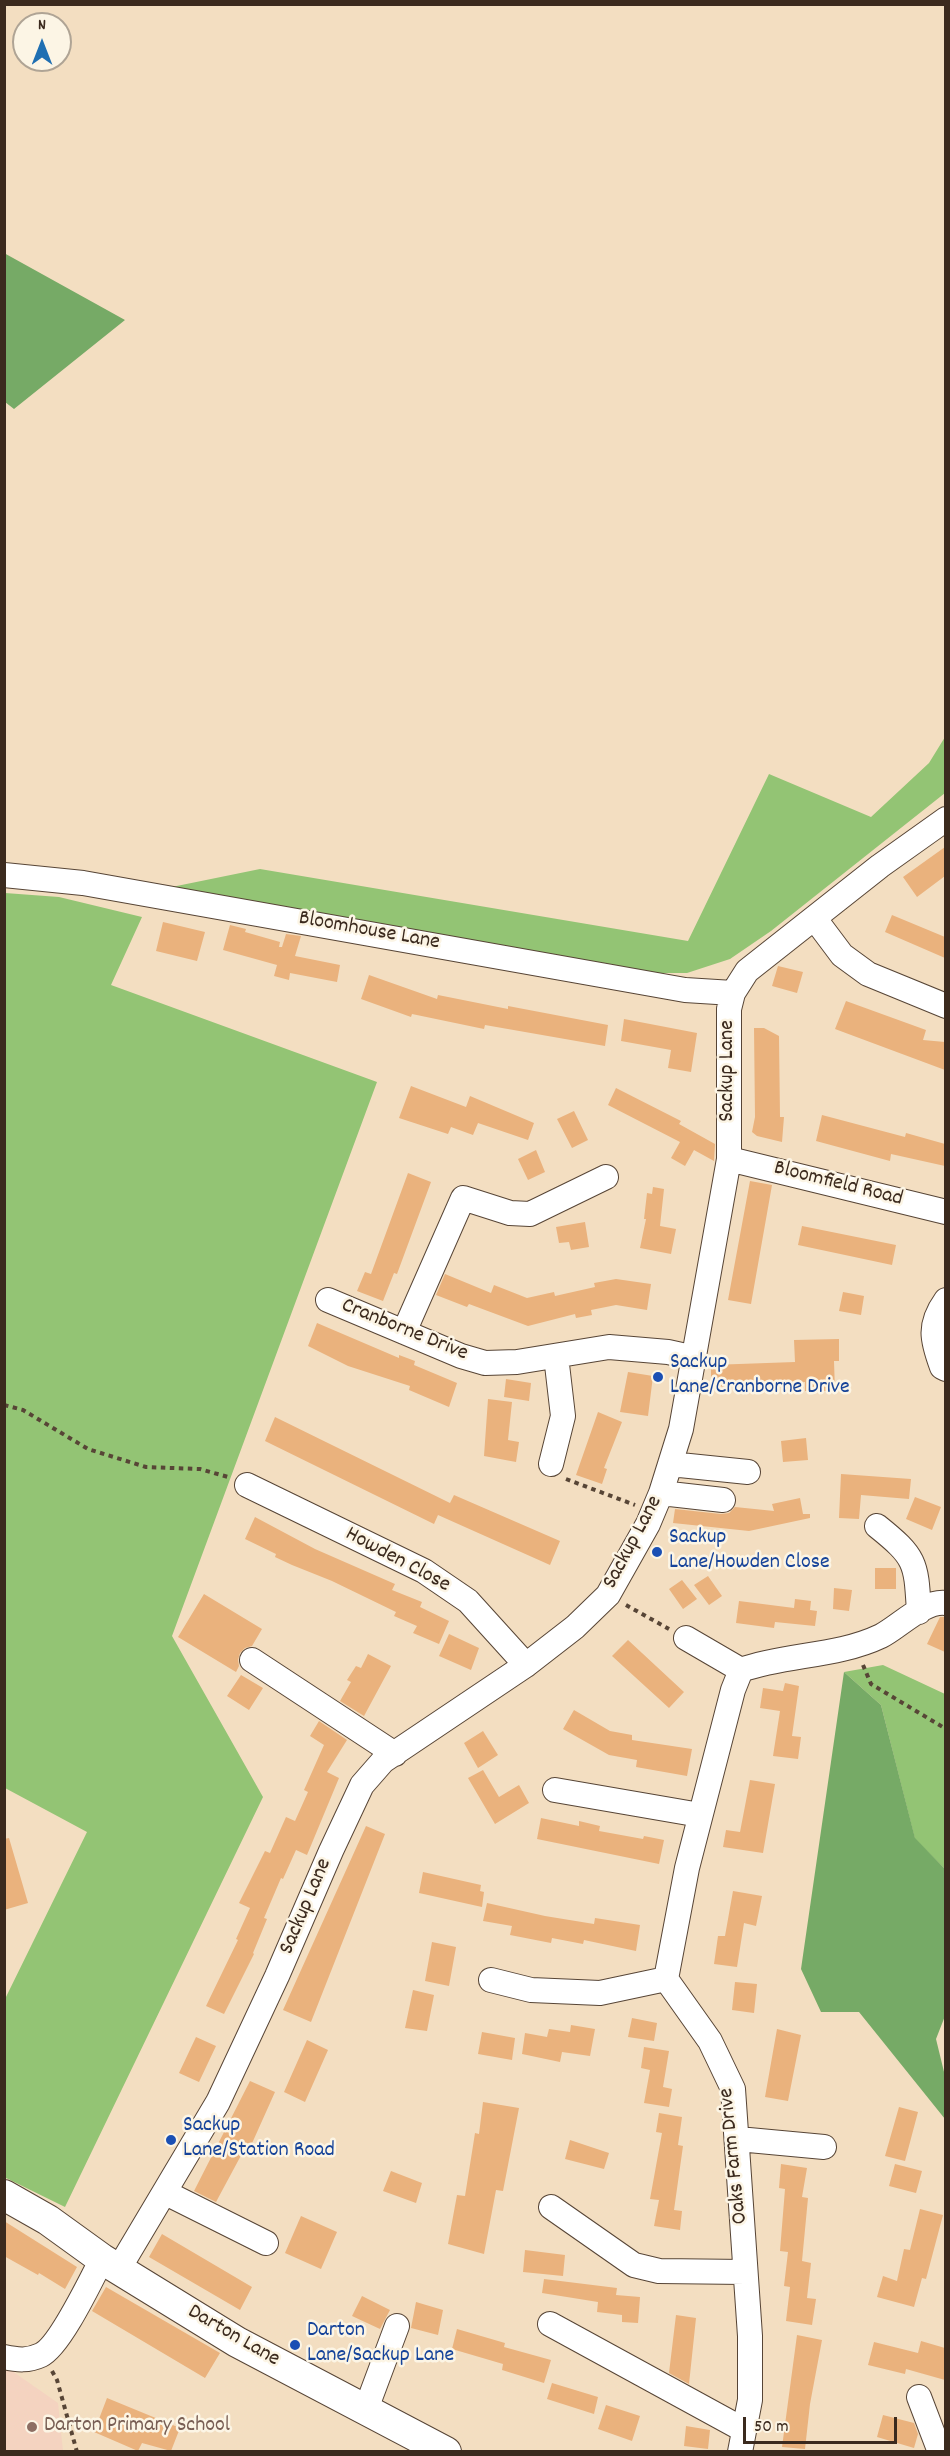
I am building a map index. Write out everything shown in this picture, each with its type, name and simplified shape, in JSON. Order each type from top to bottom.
[{"type":"main road","name":"Darton Lane","points":[[4,2195],[48,2220],[110,2264],[237,2342],[446,2451]]},
{"type":"street","name":"Sackup Lane","points":[[44,2354],[166,2193],[218,2102],[277,1976],[330,1851],[362,1785],[383,1761],[526,1665],[575,1627],[608,1595],[657,1502],[681,1430],[729,1159],[729,1009],[733,993],[747,971],[945,819]]},
{"type":"street","name":"Bloomhouse Lane","points":[[4,875],[94,884],[685,990],[733,993]]},
{"type":"street","points":[[814,919],[842,955],[867,974],[945,1006]]},
{"type":"street","name":"Bloomfield Road","points":[[729,1159],[945,1212]]},
{"type":"street","points":[[404,1332],[463,1198],[510,1213],[530,1214],[606,1177]]},
{"type":"street","name":"Cranborne Drive","points":[[328,1300],[461,1356],[485,1363],[517,1362],[609,1347],[668,1352],[695,1358]]},
{"type":"street","points":[[945,1300],[936,1313],[932,1341],[942,1367],[945,1369]]},
{"type":"street","points":[[551,1464],[563,1416],[556,1356]]},
{"type":"street","points":[[670,1464],[748,1472]]},
{"type":"street","name":"Howden Close","points":[[247,1485],[424,1571],[468,1601],[526,1665]]},
{"type":"street","points":[[657,1502],[723,1500]]},
{"type":"street","points":[[878,1526],[909,1554],[916,1572],[919,1612]]},
{"type":"street","points":[[491,1980],[531,1990],[600,1993],[666,1979],[687,1868],[733,1689],[741,1670],[762,1662],[850,1647],[882,1636],[938,1602],[945,1603]]},
{"type":"street","points":[[686,1638],[741,1670]]},
{"type":"street","points":[[252,1660],[394,1754]]},
{"type":"street","points":[[555,1790],[700,1815]]},
{"type":"street","name":"Oaks Farm Drive","points":[[666,1979],[710,2041],[733,2089],[750,2336],[750,2400],[742,2441]]},
{"type":"street","points":[[738,2139],[824,2147]]},
{"type":"street","points":[[166,2193],[266,2243]]},
{"type":"street","points":[[551,2207],[634,2265],[658,2271],[745,2272]]},
{"type":"street","points":[[550,2324],[742,2441]]},
{"type":"street","points":[[366,2409],[397,2326]]},
{"type":"street","points":[[4,2357],[24,2361],[44,2354]]},
{"type":"street","points":[[919,2397],[940,2451]]},
{"type":"path","points":[[4,1405],[23,1410],[88,1449],[146,1467],[200,1469],[247,1485]]},
{"type":"path","points":[[551,1464],[565,1479],[657,1502]]},
{"type":"path","points":[[608,1595],[686,1638]]},
{"type":"path","points":[[863,1642],[863,1669],[871,1684],[945,1729]]},
{"type":"path","points":[[44,2354],[57,2380],[77,2451]]},
{"type":"shaded area","name":"Darton Primary School","points":[[5,2366],[58,2403],[63,2451],[5,2452]]},
{"type":"green space","points":[[4,253],[125,320],[14,409],[5,402]]},
{"type":"green space","points":[[945,737],[945,793],[771,931],[730,959],[687,973],[657,973],[157,890],[260,869],[688,941],[769,774],[871,817],[929,763]]},
{"type":"green space","points":[[5,893],[59,897],[142,917],[111,985],[377,1082],[172,1636],[263,1797],[65,2207],[4,2177],[5,1999],[87,1832],[5,1788]]},
{"type":"green space","points":[[883,1665],[945,1694],[945,1869],[915,1839],[881,1705],[844,1672]]},
{"type":"green space","points":[[844,1672],[881,1705],[915,1838],[945,1869],[945,2016],[936,2039],[945,2076],[945,2119],[859,2012],[821,2012],[801,1969]]},
{"type":"building","points":[[945,847],[945,876],[917,897],[903,877]]},
{"type":"building","points":[[892,915],[945,937],[945,958],[885,932]]},
{"type":"building","points":[[163,922],[205,932],[197,961],[156,951]]},
{"type":"building","points":[[230,925],[280,942],[279,947],[282,947],[286,934],[301,936],[295,956],[340,965],[337,982],[290,973],[289,980],[274,976],[277,965],[223,950]]},
{"type":"building","points":[[778,966],[803,972],[797,993],[772,986]]},
{"type":"building","points":[[369,975],[437,999],[438,995],[608,1025],[605,1046],[485,1025],[484,1029],[412,1014],[411,1017],[361,999]]},
{"type":"building","points":[[846,1001],[926,1030],[923,1040],[945,1042],[945,1070],[835,1029]]},
{"type":"building","points":[[624,1019],[697,1033],[691,1072],[668,1068],[671,1050],[621,1041]]},
{"type":"building","points":[[754,1028],[764,1028],[779,1036],[780,1117],[784,1117],[782,1142],[757,1136],[752,1132],[755,1117]]},
{"type":"building","points":[[411,1086],[466,1107],[470,1096],[534,1123],[528,1140],[478,1123],[473,1135],[451,1127],[448,1134],[399,1118]]},
{"type":"building","points":[[616,1088],[681,1121],[679,1124],[715,1144],[714,1161],[694,1150],[685,1166],[671,1158],[680,1142],[608,1105]]},
{"type":"building","points":[[574,1111],[588,1140],[572,1148],[557,1119]]},
{"type":"building","points":[[822,1115],[905,1137],[906,1133],[945,1144],[945,1166],[891,1154],[890,1161],[816,1141]]},
{"type":"building","points":[[536,1150],[545,1172],[528,1180],[518,1159]]},
{"type":"building","points":[[408,1173],[431,1182],[397,1274],[394,1273],[383,1301],[357,1291],[365,1272],[371,1274]]},
{"type":"building","points":[[750,1181],[772,1185],[751,1304],[728,1300]]},
{"type":"building","points":[[653,1187],[664,1189],[660,1226],[676,1229],[671,1254],[640,1248],[646,1219],[644,1219],[647,1193],[652,1194]]},
{"type":"building","points":[[585,1222],[589,1247],[571,1250],[569,1242],[559,1243],[556,1227]]},
{"type":"building","points":[[802,1226],[896,1245],[892,1265],[798,1245]]},
{"type":"building","points":[[445,1274],[491,1293],[494,1285],[527,1298],[554,1292],[555,1296],[595,1287],[594,1283],[616,1279],[651,1284],[647,1310],[616,1305],[591,1310],[592,1315],[576,1318],[575,1314],[528,1326],[469,1304],[467,1307],[436,1295]]},
{"type":"building","points":[[843,1292],[864,1296],[861,1315],[839,1311]]},
{"type":"building","points":[[317,1323],[399,1358],[399,1355],[415,1361],[414,1365],[457,1383],[449,1407],[409,1390],[410,1386],[348,1366],[308,1346]]},
{"type":"building","points":[[839,1339],[839,1361],[834,1361],[835,1391],[805,1391],[805,1382],[711,1387],[711,1365],[795,1362],[794,1340]]},
{"type":"building","points":[[628,1372],[653,1376],[648,1416],[620,1412]]},
{"type":"building","points":[[506,1379],[531,1383],[529,1401],[504,1397]]},
{"type":"building","points":[[488,1399],[512,1402],[508,1440],[519,1442],[516,1462],[484,1456]]},
{"type":"building","points":[[598,1412],[622,1422],[604,1468],[607,1469],[602,1484],[576,1475]]},
{"type":"building","points":[[275,1417],[450,1503],[454,1495],[560,1541],[550,1565],[438,1515],[434,1524],[265,1441]]},
{"type":"building","points":[[806,1438],[808,1460],[783,1462],[781,1441]]},
{"type":"building","points":[[841,1474],[911,1479],[909,1499],[861,1495],[859,1519],[839,1518]]},
{"type":"building","points":[[915,1497],[941,1507],[932,1530],[906,1519]]},
{"type":"building","points":[[800,1498],[803,1514],[810,1514],[810,1518],[749,1531],[673,1523],[675,1509],[721,1514],[729,1513],[735,1507],[774,1511],[772,1504]]},
{"type":"building","points":[[255,1517],[315,1549],[395,1584],[392,1590],[422,1602],[420,1607],[449,1621],[439,1644],[413,1633],[417,1626],[394,1616],[396,1612],[275,1557],[276,1554],[245,1539]]},
{"type":"building","points":[[875,1568],[896,1568],[896,1589],[875,1589]]},
{"type":"building","points":[[708,1576],[722,1596],[709,1605],[694,1585]]},
{"type":"building","points":[[682,1580],[697,1599],[683,1609],[669,1589]]},
{"type":"building","points":[[834,1588],[852,1590],[849,1611],[833,1609]]},
{"type":"building","points":[[204,1594],[262,1629],[252,1646],[240,1653],[236,1672],[178,1637]]},
{"type":"building","points":[[795,1599],[811,1601],[810,1610],[817,1611],[815,1626],[775,1622],[774,1628],[736,1623],[739,1601],[794,1608]]},
{"type":"building","points":[[940,1617],[945,1617],[945,1652],[927,1644]]},
{"type":"building","points":[[449,1634],[479,1648],[471,1670],[439,1656]]},
{"type":"building","points":[[628,1640],[684,1692],[669,1708],[612,1656]]},
{"type":"building","points":[[368,1654],[391,1666],[364,1716],[340,1701],[351,1682],[347,1680],[356,1666],[361,1668]]},
{"type":"building","points":[[241,1675],[263,1688],[249,1710],[227,1696]]},
{"type":"building","points":[[785,1683],[799,1686],[792,1736],[801,1737],[798,1759],[773,1756],[780,1711],[760,1708],[763,1688],[783,1691]]},
{"type":"building","points":[[574,1710],[610,1731],[632,1735],[632,1740],[692,1749],[687,1776],[636,1767],[637,1760],[609,1755],[563,1729]]},
{"type":"building","points":[[319,1721],[347,1740],[327,1772],[339,1778],[307,1855],[296,1850],[283,1879],[281,1878],[264,1918],[267,1919],[254,1954],[224,2014],[206,2006],[238,1940],[236,1939],[250,1908],[239,1903],[265,1851],[270,1853],[286,1817],[295,1821],[308,1792],[304,1790],[324,1745],[310,1736]]},
{"type":"building","points":[[483,1731],[498,1755],[478,1768],[464,1743]]},
{"type":"building","points":[[483,1770],[499,1797],[519,1785],[529,1803],[495,1824],[468,1778]]},
{"type":"building","points":[[750,1780],[775,1784],[763,1853],[723,1847],[726,1830],[740,1832]]},
{"type":"building","points":[[541,1818],[579,1826],[579,1821],[600,1826],[599,1831],[643,1839],[644,1836],[664,1840],[659,1864],[537,1839]]},
{"type":"building","points":[[366,1826],[385,1834],[311,2022],[283,2010]]},
{"type":"building","points":[[9,1838],[28,1903],[4,1910],[4,1839]]},
{"type":"building","points":[[423,1872],[481,1885],[480,1891],[484,1892],[482,1907],[419,1893]]},
{"type":"building","points":[[733,1891],[762,1896],[756,1926],[744,1923],[737,1967],[714,1964],[718,1936],[725,1936]]},
{"type":"building","points":[[487,1903],[594,1924],[595,1918],[640,1925],[636,1951],[584,1940],[583,1944],[552,1938],[551,1943],[510,1935],[512,1926],[483,1921]]},
{"type":"building","points":[[432,1942],[456,1947],[449,1986],[425,1981]]},
{"type":"building","points":[[735,1982],[757,1984],[754,2013],[732,2010]]},
{"type":"building","points":[[413,1990],[434,1995],[427,2031],[405,2028]]},
{"type":"building","points":[[632,2018],[657,2023],[654,2041],[628,2037]]},
{"type":"building","points":[[571,2025],[595,2029],[590,2056],[562,2052],[560,2062],[522,2054],[525,2033],[547,2037],[549,2029],[570,2032]]},
{"type":"building","points":[[777,2029],[801,2035],[788,2101],[765,2097]]},
{"type":"building","points":[[482,2032],[515,2038],[512,2060],[478,2054]]},
{"type":"building","points":[[196,2037],[216,2046],[199,2082],[179,2073]]},
{"type":"building","points":[[307,2040],[328,2050],[305,2102],[284,2092]]},
{"type":"building","points":[[644,2047],[669,2051],[663,2087],[672,2089],[669,2107],[644,2103],[650,2070],[641,2068]]},
{"type":"building","points":[[250,2081],[275,2092],[249,2150],[245,2148],[216,2202],[194,2191]]},
{"type":"building","points":[[483,2102],[519,2108],[503,2191],[496,2190],[484,2254],[448,2244],[457,2195],[465,2196],[475,2133],[479,2134]]},
{"type":"building","points":[[899,2107],[918,2112],[905,2161],[885,2156]]},
{"type":"building","points":[[659,2113],[682,2117],[678,2145],[683,2146],[674,2210],[682,2211],[680,2230],[654,2226],[659,2200],[650,2199],[662,2133],[656,2132]]},
{"type":"building","points":[[570,2140],[609,2153],[604,2169],[565,2159]]},
{"type":"building","points":[[781,2164],[807,2168],[802,2197],[808,2198],[802,2261],[811,2263],[807,2298],[816,2299],[812,2325],[786,2321],[790,2287],[784,2286],[788,2252],[780,2251],[785,2189],[779,2188]]},
{"type":"building","points":[[895,2164],[922,2171],[916,2193],[889,2186]]},
{"type":"building","points":[[391,2171],[422,2183],[416,2203],[383,2191]]},
{"type":"building","points":[[920,2209],[943,2215],[926,2279],[922,2278],[914,2307],[877,2297],[883,2276],[897,2281],[904,2249],[910,2250]]},
{"type":"building","points":[[301,2216],[337,2232],[321,2269],[285,2253]]},
{"type":"building","points":[[4,2221],[77,2267],[65,2289],[4,2256]]},
{"type":"building","points":[[162,2234],[252,2287],[240,2310],[149,2257]]},
{"type":"building","points":[[525,2250],[565,2255],[563,2276],[523,2272]]},
{"type":"building","points":[[544,2279],[617,2288],[616,2295],[640,2297],[638,2323],[622,2322],[622,2315],[597,2312],[598,2302],[542,2293]]},
{"type":"building","points":[[106,2287],[220,2353],[205,2378],[92,2311]]},
{"type":"building","points":[[362,2296],[390,2310],[380,2329],[352,2316]]},
{"type":"building","points":[[416,2302],[443,2310],[438,2335],[411,2328]]},
{"type":"building","points":[[676,2315],[696,2318],[689,2384],[669,2373]]},
{"type":"building","points":[[457,2329],[505,2343],[504,2347],[551,2360],[544,2383],[502,2370],[503,2364],[452,2349]]},
{"type":"building","points":[[797,2335],[822,2340],[810,2404],[805,2449],[782,2447]]},
{"type":"building","points":[[921,2341],[945,2348],[945,2380],[906,2369],[905,2374],[868,2365],[874,2342],[918,2353]]},
{"type":"building","points":[[552,2383],[598,2397],[594,2414],[547,2399]]},
{"type":"building","points":[[107,2398],[180,2428],[171,2451],[142,2443],[138,2451],[94,2432]]},
{"type":"building","points":[[606,2405],[640,2416],[632,2441],[598,2429]]},
{"type":"building","points":[[883,2415],[914,2423],[918,2434],[914,2448],[877,2437]]},
{"type":"building","points":[[686,2426],[710,2430],[708,2449],[684,2446]]},
{"type":"place","name":"Sackup Lane/Cranborne Drive","points":[[658,1377]]},
{"type":"place","name":"Sackup Lane/Howden Close","points":[[657,1552]]},
{"type":"place","name":"Sackup Lane/Station Road","points":[[171,2140]]},
{"type":"place","name":"Darton Lane/Sackup Lane","points":[[295,2345]]},
{"type":"place","name":"Darton Primary School","points":[[32,2427]]}]
